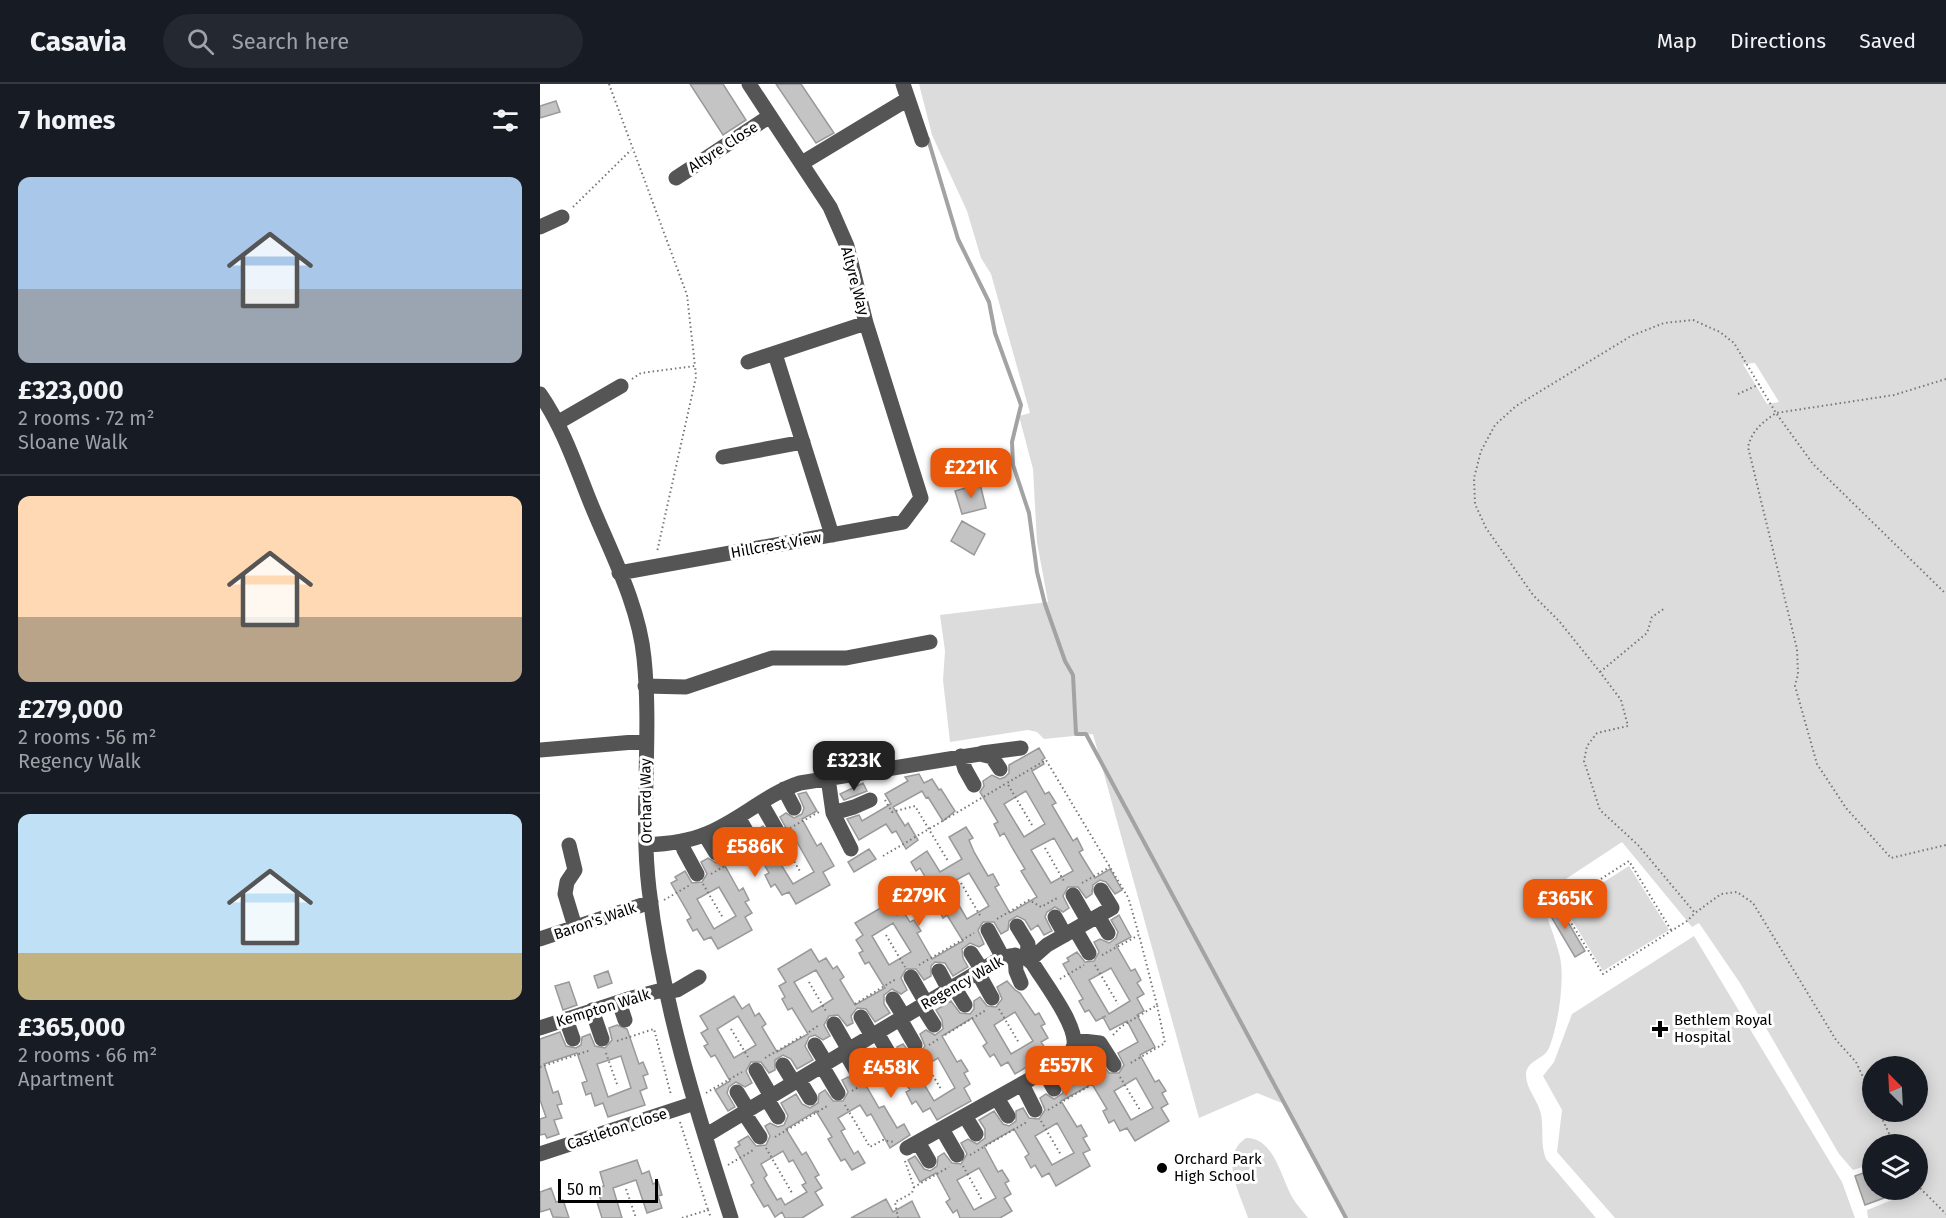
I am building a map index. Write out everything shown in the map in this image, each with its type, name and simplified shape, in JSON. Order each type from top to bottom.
[{"type":"street","name":"Altyre Way","points":[[749,84],[830,207],[847,246],[866,323],[921,498]]},
{"type":"street","points":[[903,84],[922,140]]},
{"type":"street","points":[[802,163],[908,99]]},
{"type":"street","name":"Altyre Close","points":[[676,178],[770,116]]},
{"type":"street","points":[[540,227],[562,217]]},
{"type":"street","points":[[748,362],[866,323]]},
{"type":"street","points":[[775,354],[832,535]]},
{"type":"street","points":[[557,423],[621,386]]},
{"type":"street","name":"Orchard Way","points":[[540,394],[557,423],[619,573],[640,634],[645,686],[646,845],[667,990],[678,1046],[698,1100],[705,1136],[731,1218]]},
{"type":"street","points":[[723,457],[803,442]]},
{"type":"street","name":"Hillcrest View","points":[[619,573],[903,522],[921,498]]},
{"type":"street","points":[[645,686],[686,687],[772,658],[846,658],[930,642]]},
{"type":"street","points":[[540,750],[646,741]]},
{"type":"street","points":[[646,845],[681,841],[705,834],[784,789],[800,783],[1021,748]]},
{"type":"street","points":[[980,753],[992,757],[1000,769]]},
{"type":"street","points":[[961,756],[965,769],[974,784]]},
{"type":"street","points":[[828,778],[833,810],[851,849]]},
{"type":"street","points":[[784,789],[794,808]]},
{"type":"street","points":[[833,810],[854,807],[876,798]]},
{"type":"street","points":[[761,803],[780,833]]},
{"type":"street","points":[[738,817],[748,834]]},
{"type":"street","points":[[705,834],[716,853]]},
{"type":"street","points":[[681,841],[700,878]]},
{"type":"street","points":[[569,845],[575,870],[567,882],[565,894],[575,927]]},
{"type":"street","points":[[1089,953],[1088,922],[1101,890]]},
{"type":"street","points":[[1073,895],[1088,922]]},
{"type":"street","name":"Baron's Walk","points":[[540,939],[655,902]]},
{"type":"street","points":[[1055,917],[1088,922],[1108,933]]},
{"type":"street","name":"Regency Walk","points":[[705,1136],[980,971],[1019,958],[1088,922]]},
{"type":"street","points":[[1017,926],[1028,944],[1019,958],[1016,971],[1021,983]]},
{"type":"street","points":[[988,930],[1047,987],[1069,1024],[1073,1045],[1086,1070]]},
{"type":"street","points":[[971,953],[995,1002]]},
{"type":"street","points":[[939,971],[965,1005]]},
{"type":"street","points":[[910,976],[934,1025]]},
{"type":"street","name":"Kempton Walk","points":[[540,1028],[619,1002],[667,990],[677,990],[699,977]]},
{"type":"street","points":[[892,999],[918,1049]]},
{"type":"street","points":[[619,1002],[625,1020]]},
{"type":"street","points":[[592,1010],[603,1043]]},
{"type":"street","points":[[861,1017],[888,1052]]},
{"type":"street","points":[[566,1019],[573,1039]]},
{"type":"street","points":[[834,1024],[856,1071]]},
{"type":"street","points":[[1073,1045],[1100,1043],[1116,1070]]},
{"type":"street","points":[[929,1161],[909,1147],[1063,1061],[1073,1045]]},
{"type":"street","points":[[815,1046],[840,1096]]},
{"type":"street","points":[[783,1065],[810,1098]]},
{"type":"street","points":[[749,1070],[769,1097],[778,1117]]},
{"type":"street","points":[[1044,1071],[1054,1089]]},
{"type":"street","points":[[1022,1084],[1038,1115]]},
{"type":"street","points":[[737,1092],[762,1142]]},
{"type":"street","points":[[997,1098],[1008,1116]]},
{"type":"street","name":"Castleton Close","points":[[540,1154],[698,1100]]},
{"type":"street","points":[[965,1116],[976,1134]]},
{"type":"street","points":[[942,1129],[960,1160]]},
{"type":"path","points":[[609,84],[687,295],[695,366],[696,377],[654,566]]},
{"type":"path","points":[[562,217],[632,149]]},
{"type":"path","points":[[1695,913],[1638,845],[1600,810],[1584,760],[1587,746],[1597,733],[1628,726],[1621,700],[1559,621],[1533,595],[1486,528],[1475,504],[1474,478],[1481,451],[1495,424],[1516,406],[1631,336],[1664,323],[1693,320],[1720,332],[1734,343],[1743,354],[1776,413],[1813,465],[1946,594]]},
{"type":"path","points":[[621,386],[641,373],[695,366]]},
{"type":"path","points":[[1946,379],[1894,395],[1776,413],[1762,423],[1751,436],[1748,447],[1797,649],[1798,674],[1795,686],[1817,764],[1845,808],[1891,858],[1946,845]]},
{"type":"path","points":[[1738,394],[1760,384]]},
{"type":"path","points":[[1600,672],[1647,633],[1652,617],[1665,608]]},
{"type":"path","points":[[883,856],[1046,760],[1129,898],[1165,1043],[914,1187]]},
{"type":"path","points":[[1007,783],[1032,825]]},
{"type":"path","points":[[876,798],[892,812],[915,806],[948,861]]},
{"type":"path","points":[[655,902],[824,809],[833,810]]},
{"type":"path","points":[[780,833],[801,873]]},
{"type":"path","points":[[1045,848],[1073,895]]},
{"type":"path","points":[[1671,930],[1629,861],[1560,905],[1603,974],[1671,930],[1721,894],[1737,892],[1753,903],[1836,1040],[1856,1062],[1862,1075]]},
{"type":"path","points":[[700,878],[723,918]]},
{"type":"path","points":[[961,883],[978,912]]},
{"type":"path","points":[[1088,922],[1129,898]]},
{"type":"path","points":[[1047,987],[1139,935]]},
{"type":"path","points":[[886,936],[900,958]]},
{"type":"path","points":[[1100,974],[1118,1004]]},
{"type":"path","points":[[809,982],[822,1005]]},
{"type":"path","points":[[995,1002],[1019,1043]]},
{"type":"path","points":[[1122,1026],[1157,1005]]},
{"type":"path","points":[[540,1067],[603,1043],[654,1029],[672,1099]]},
{"type":"path","points":[[731,1029],[745,1052]]},
{"type":"path","points":[[918,1049],[941,1089]]},
{"type":"path","points":[[609,1060],[618,1087]]},
{"type":"path","points":[[698,1100],[749,1070]]},
{"type":"path","points":[[1116,1070],[1140,1110]]},
{"type":"path","points":[[840,1096],[870,1147],[883,1140],[909,1147],[914,1187],[912,1193],[895,1202],[898,1218]]},
{"type":"path","points":[[1038,1115],[1061,1155]]},
{"type":"path","points":[[680,1121],[711,1218]]},
{"type":"path","points":[[762,1142],[792,1192]]},
{"type":"path","points":[[960,1160],[982,1200]]},
{"type":"path","points":[[626,1189],[636,1218]]},
{"type":"path","points":[[1928,1196],[1946,1214]]},
{"type":"path","points":[[682,1218],[708,1210]]},
{"type":"shaded area","points":[[919,84],[1946,84],[1946,1218],[1868,1218],[1867,1210],[1892,1200],[1928,1200],[1928,1134],[1862,1134],[1862,1167],[1853,1170],[1839,1154],[1740,983],[1699,923],[1692,927],[1622,842],[1540,896],[1560,957],[1561,991],[1558,1016],[1549,1048],[1529,1066],[1526,1075],[1541,1114],[1546,1159],[1596,1218],[1348,1218],[1282,1103],[1257,1093],[1199,1118],[1093,734],[1044,739],[1037,732],[1028,730],[950,742],[943,680],[945,651],[940,615],[1048,602],[1037,542],[1033,469],[1019,416],[1030,413],[991,274],[981,258],[967,211],[932,135]],"holes":[[[1755,363],[1779,402],[1767,404],[1743,364]]]},
{"type":"shaded area","points":[[1629,866],[1669,930],[1603,971],[1564,907]]},
{"type":"shaded area","name":"Bethlem Royal Hospital","points":[[1694,936],[1842,1182],[1855,1218],[1615,1218],[1557,1152],[1562,1110],[1543,1076],[1554,1062],[1572,1014]]},
{"type":"shaded area","points":[[1246,1138],[1255,1139],[1269,1151],[1293,1198],[1308,1218],[1248,1218],[1236,1187],[1232,1165],[1233,1155]]},
{"type":"building","points":[[690,84],[723,84],[746,120],[723,135]]},
{"type":"building","points":[[776,84],[801,84],[834,133],[816,143]]},
{"type":"building","points":[[556,101],[560,112],[540,118],[540,106]]},
{"type":"building","points":[[980,484],[986,508],[962,514],[955,491]]},
{"type":"building","points":[[962,521],[985,534],[974,555],[951,541]]},
{"type":"building","points":[[1039,748],[1045,758],[1042,760],[1044,764],[1032,771],[1045,794],[1049,792],[1056,803],[1052,805],[1073,841],[1077,838],[1083,850],[1079,852],[1095,878],[1110,869],[1122,890],[1115,894],[1106,882],[1100,880],[1093,885],[1092,894],[1086,898],[1078,887],[1068,887],[1063,896],[1069,908],[1063,912],[1055,907],[1047,912],[1045,917],[1052,931],[1044,935],[1038,925],[1031,930],[1025,920],[1017,916],[1009,921],[1008,930],[1001,934],[994,922],[983,922],[978,930],[984,944],[979,947],[970,943],[962,949],[963,958],[968,967],[953,976],[945,963],[935,962],[931,966],[931,976],[924,980],[916,969],[906,969],[901,978],[907,990],[901,994],[892,989],[884,995],[884,1004],[890,1013],[875,1022],[866,1009],[857,1008],[851,1016],[853,1023],[847,1026],[838,1015],[829,1016],[824,1025],[830,1036],[823,1040],[815,1035],[809,1037],[805,1046],[813,1060],[797,1069],[791,1059],[783,1055],[775,1060],[775,1070],[769,1073],[761,1062],[751,1062],[746,1071],[752,1083],[745,1087],[736,1082],[729,1087],[727,1093],[735,1107],[728,1111],[715,1090],[730,1081],[715,1055],[711,1057],[704,1046],[708,1044],[701,1033],[708,1029],[700,1016],[734,996],[742,1009],[749,1004],[755,1016],[759,1013],[766,1024],[762,1027],[777,1052],[808,1034],[792,1008],[788,1010],[782,999],[785,997],[779,986],[786,982],[778,969],[811,949],[819,962],[826,958],[833,969],[837,966],[844,977],[840,980],[855,1005],[885,988],[869,962],[865,964],[859,953],[863,951],[856,940],[863,935],[855,923],[889,903],[897,915],[903,911],[910,922],[914,920],[921,931],[917,933],[932,959],[963,941],[947,915],[943,918],[937,906],[941,904],[920,868],[916,871],[911,862],[927,851],[940,872],[962,859],[949,837],[966,827],[973,838],[969,840],[974,852],[988,876],[993,874],[999,885],[995,887],[1010,913],[1037,897],[1021,871],[1025,869],[1004,833],[1000,836],[994,824],[998,822],[980,792],[984,786],[983,781],[992,775],[1000,779],[1005,777],[1009,773],[1009,765]],"holes":[[[1026,791],[1045,824],[1024,837],[1004,804]],[[1054,838],[1073,871],[1051,883],[1031,850]],[[969,873],[989,906],[967,919],[947,885]],[[893,923],[911,952],[889,965],[872,936]],[[816,970],[833,999],[812,1012],[794,982]],[[738,1016],[756,1045],[734,1058],[717,1029]]]},
{"type":"building","points":[[919,774],[924,783],[932,779],[955,811],[943,821],[922,791],[893,807],[905,826],[908,823],[918,840],[906,849],[896,831],[892,833],[886,824],[859,840],[847,819],[859,815],[862,821],[891,804],[885,794],[908,781],[905,777]]},
{"type":"building","points":[[863,783],[867,791],[844,800],[840,794]]},
{"type":"building","points":[[806,792],[817,811],[802,819],[817,846],[821,843],[834,866],[823,872],[830,885],[796,904],[789,892],[782,895],[775,884],[771,887],[765,875],[769,873],[754,847],[724,864],[739,891],[743,888],[749,900],[745,902],[752,913],[745,917],[752,930],[718,949],[711,937],[704,940],[697,929],[693,931],[687,920],[691,918],[671,883],[677,880],[675,877],[685,871],[692,883],[702,882],[707,874],[701,862],[708,858],[716,863],[722,861],[726,852],[719,839],[735,831],[747,844],[756,839],[757,830],[763,826],[771,837],[781,837],[786,828],[780,817],[786,813],[794,818],[802,814],[804,808],[798,794]],"holes":[[[797,842],[814,872],[793,884],[775,855]],[[719,887],[736,916],[714,929],[697,899]]]},
{"type":"building","points":[[869,849],[876,859],[854,872],[848,862]]},
{"type":"building","points":[[1556,902],[1585,951],[1575,957],[1546,908]]},
{"type":"building","points":[[1119,915],[1131,937],[1116,945],[1131,971],[1135,969],[1141,980],[1137,983],[1144,994],[1137,998],[1144,1011],[1137,1015],[1155,1047],[1140,1055],[1155,1082],[1159,1080],[1166,1091],[1162,1093],[1168,1104],[1161,1108],[1169,1121],[1135,1141],[1127,1128],[1120,1131],[1114,1120],[1109,1123],[1103,1111],[1107,1109],[1092,1084],[1061,1101],[1077,1127],[1081,1125],[1087,1136],[1083,1138],[1090,1150],[1083,1153],[1090,1166],[1056,1186],[1049,1173],[1042,1177],[1035,1165],[1031,1168],[1025,1157],[1029,1154],[1014,1129],[984,1146],[998,1172],[1002,1170],[1009,1181],[1005,1183],[1011,1194],[1004,1198],[1012,1211],[1000,1218],[960,1218],[957,1210],[953,1213],[946,1202],[950,1199],[936,1173],[920,1182],[908,1160],[915,1156],[924,1169],[930,1171],[937,1166],[938,1157],[944,1153],[952,1163],[961,1164],[967,1154],[961,1143],[968,1139],[977,1144],[985,1138],[985,1129],[979,1120],[994,1111],[1003,1124],[1009,1126],[1016,1121],[1016,1111],[1023,1108],[1029,1118],[1039,1119],[1045,1110],[1040,1098],[1046,1094],[1054,1099],[1063,1093],[1063,1085],[1058,1075],[1072,1067],[1081,1079],[1087,1080],[1095,1075],[1095,1066],[1101,1063],[1109,1073],[1119,1073],[1124,1065],[1118,1053],[1138,1042],[1127,1021],[1110,1030],[1103,1017],[1096,1021],[1089,1010],[1085,1012],[1079,1001],[1083,999],[1063,964],[1069,961],[1067,958],[1077,952],[1085,962],[1094,961],[1099,952],[1094,942],[1100,939],[1109,943],[1116,938],[1118,932],[1111,920]],"holes":[[[1111,968],[1130,1001],[1109,1014],[1089,980]],[[1136,1078],[1153,1108],[1131,1120],[1114,1091]],[[1057,1123],[1074,1153],[1052,1165],[1035,1136]],[[979,1168],[996,1198],[974,1210],[957,1180]]]},
{"type":"building","points":[[608,971],[612,983],[598,988],[594,976]]},
{"type":"building","points":[[1007,981],[1020,993],[1035,1015],[1039,1013],[1045,1024],[1041,1026],[1048,1038],[1041,1042],[1049,1054],[1015,1074],[1008,1062],[1001,1066],[994,1054],[990,1057],[983,1046],[987,1043],[972,1018],[942,1036],[957,1062],[961,1060],[968,1071],[964,1073],[970,1084],[964,1088],[971,1101],[937,1120],[930,1108],[923,1112],[916,1101],[912,1104],[906,1092],[910,1090],[894,1065],[864,1082],[879,1108],[884,1106],[897,1128],[904,1124],[910,1135],[890,1148],[871,1114],[867,1116],[860,1105],[838,1118],[845,1129],[841,1131],[854,1154],[858,1151],[865,1163],[852,1170],[845,1159],[841,1161],[828,1139],[832,1137],[816,1111],[786,1129],[802,1155],[806,1152],[819,1175],[815,1177],[822,1188],[815,1192],[823,1205],[802,1218],[785,1218],[782,1212],[775,1217],[768,1205],[764,1207],[751,1185],[754,1183],[735,1148],[740,1145],[738,1142],[748,1136],[756,1146],[766,1145],[770,1136],[765,1126],[770,1123],[778,1127],[784,1125],[788,1116],[781,1103],[796,1094],[802,1104],[810,1108],[818,1103],[819,1094],[825,1090],[833,1101],[843,1101],[848,1092],[842,1080],[848,1077],[857,1081],[865,1075],[865,1067],[859,1057],[874,1048],[883,1060],[892,1061],[897,1056],[897,1047],[903,1044],[910,1053],[919,1054],[925,1046],[920,1034],[926,1030],[935,1035],[943,1029],[942,1020],[936,1010],[951,1001],[960,1013],[970,1014],[974,1009],[974,1001],[980,997],[987,1006],[996,1007],[1002,999],[997,987]],"holes":[[[1015,1012],[1033,1041],[1011,1054],[994,1025]],[[938,1058],[955,1088],[934,1101],[916,1071]],[[783,1151],[789,1162],[793,1160],[806,1183],[802,1185],[807,1192],[785,1205],[781,1198],[777,1200],[764,1178],[767,1175],[761,1164]]]},
{"type":"building","points":[[569,982],[577,1005],[563,1010],[555,986]]},
{"type":"building","points":[[617,1025],[627,1029],[639,1064],[643,1062],[648,1074],[643,1076],[647,1088],[640,1091],[645,1105],[608,1117],[603,1103],[595,1106],[591,1093],[586,1095],[582,1083],[587,1081],[577,1053],[544,1064],[553,1093],[558,1091],[562,1104],[557,1105],[562,1118],[554,1120],[559,1134],[547,1138],[545,1134],[540,1135],[540,1119],[546,1117],[540,1100],[540,1039],[560,1032],[566,1046],[576,1048],[581,1045],[582,1037],[590,1034],[595,1046],[605,1048],[612,1040],[609,1028]],"holes":[[[621,1056],[631,1088],[608,1097],[597,1064]]]},
{"type":"building","points":[[637,1160],[642,1174],[649,1171],[653,1184],[658,1182],[662,1195],[658,1196],[662,1208],[647,1213],[636,1180],[613,1188],[622,1218],[602,1218],[597,1202],[601,1201],[597,1188],[604,1186],[600,1172]]},
{"type":"building","points":[[1862,1174],[1862,1196],[1855,1176]]},
{"type":"building","points":[[551,1188],[556,1202],[563,1200],[569,1218],[553,1217],[550,1209],[540,1212],[540,1192]]},
{"type":"building","points":[[886,1199],[893,1212],[912,1201],[920,1218],[851,1218]]},
{"type":"building","points":[[1863,1200],[1879,1200],[1865,1205]]},
{"type":"waterway","points":[[928,139],[958,239],[989,302],[995,333],[1021,405],[1012,442],[1013,465],[1029,513],[1037,572],[1045,604],[1065,661],[1073,675],[1076,734],[1086,734],[1346,1218]]},
{"type":"place","name":"Bethlem Royal Hospital","points":[[1660,1029]]},
{"type":"place","name":"Orchard Park High School","points":[[1162,1168]]}]
